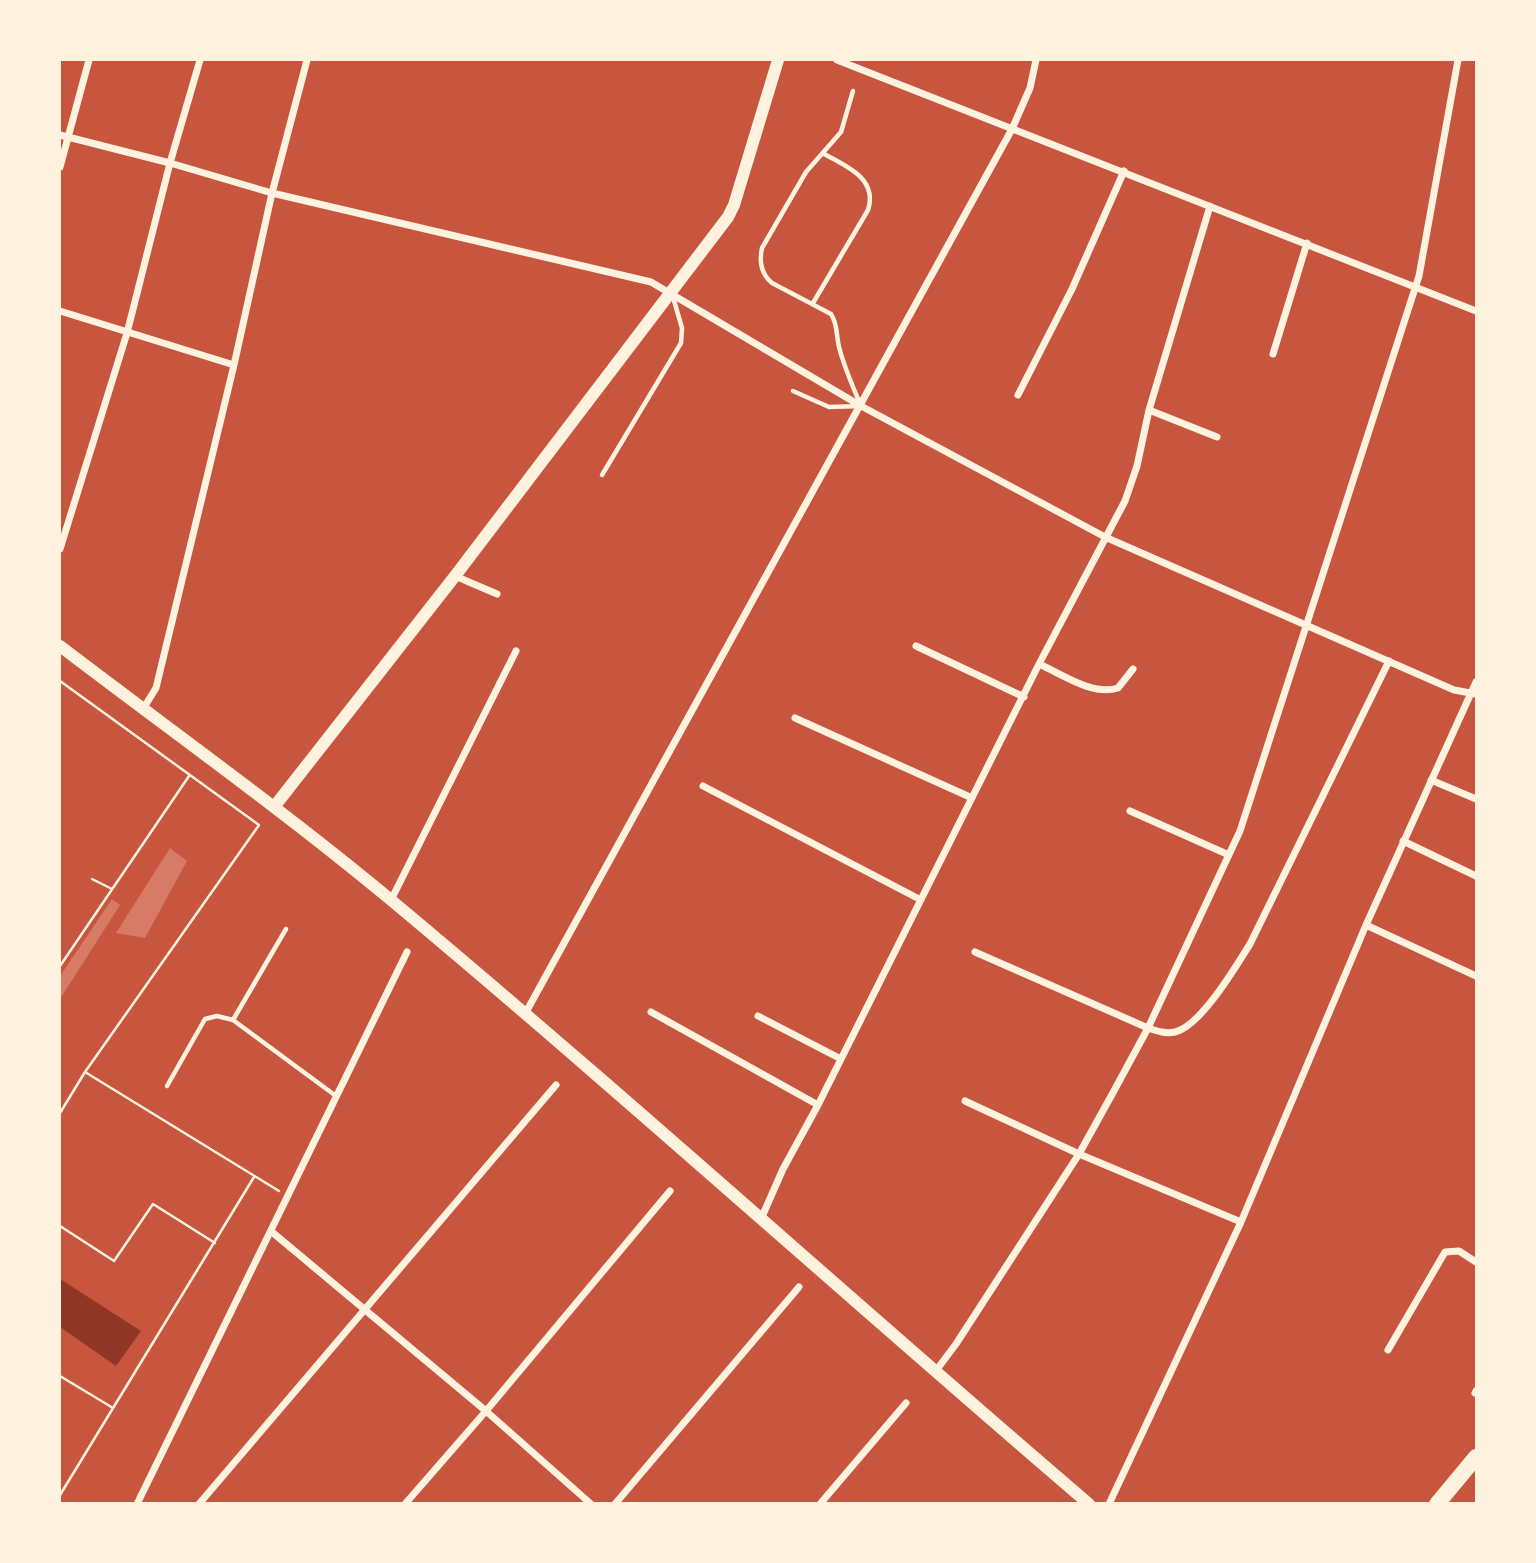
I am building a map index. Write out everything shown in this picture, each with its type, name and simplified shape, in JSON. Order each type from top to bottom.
[{"type":"highway","points":[[1437,1503],[1476,1457]]},
{"type":"main road","points":[[274,807],[455,576],[728,218],[778,60]]},
{"type":"main road","points":[[60,646],[274,807],[391,900],[1089,1503]]},
{"type":"street","points":[[60,167],[63,136],[89,60]]},
{"type":"street","points":[[60,549],[127,332],[170,163],[200,60]]},
{"type":"street","points":[[143,709],[156,688],[234,365],[272,193],[307,60]]},
{"type":"street","points":[[837,60],[1476,311]]},
{"type":"street","points":[[525,1015],[1012,130],[1030,88],[1037,60]]},
{"type":"street","points":[[935,1372],[1079,1154],[1148,1028],[1240,831],[1416,286],[1458,60]]},
{"type":"street","points":[[63,136],[170,163],[272,193],[651,282],[861,406],[1105,537],[1454,690],[1474,694]]},
{"type":"street","points":[[1018,395],[1072,289],[1124,172]]},
{"type":"street","points":[[761,1219],[783,1169],[818,1105],[1039,664],[1125,501],[1210,206]]},
{"type":"street","points":[[1273,355],[1307,243]]},
{"type":"street","points":[[60,310],[234,365]]},
{"type":"street","points":[[1149,411],[1217,437]]},
{"type":"street","points":[[455,576],[497,594]]},
{"type":"street","points":[[916,646],[1024,697]]},
{"type":"street","points":[[391,900],[516,651]]},
{"type":"street","points":[[975,952],[1148,1028],[1164,1033],[1181,1030],[1204,1009],[1230,977],[1262,922],[1389,661]]},
{"type":"street","points":[[1039,664],[1089,687],[1103,690],[1118,688],[1133,669]]},
{"type":"street","points":[[1109,1503],[1241,1222],[1366,925],[1430,780],[1474,694],[1476,682]]},
{"type":"street","points":[[795,718],[972,799]]},
{"type":"street","points":[[1430,780],[1476,799]]},
{"type":"street","points":[[703,786],[921,900]]},
{"type":"street","points":[[1130,811],[1229,855]]},
{"type":"street","points":[[1403,841],[1476,876]]},
{"type":"street","points":[[1366,925],[1476,976]]},
{"type":"street","points":[[137,1503],[407,952]]},
{"type":"street","points":[[651,1012],[818,1105]]},
{"type":"street","points":[[758,1016],[841,1059]]},
{"type":"street","points":[[199,1503],[556,1085]]},
{"type":"street","points":[[965,1101],[1079,1154],[1241,1222]]},
{"type":"street","points":[[405,1503],[486,1411],[670,1191]]},
{"type":"street","points":[[272,1232],[486,1411],[591,1503]]},
{"type":"street","points":[[1388,1350],[1445,1252],[1459,1251],[1476,1262]]},
{"type":"street","points":[[615,1503],[799,1287]]},
{"type":"street","points":[[820,1503],[906,1403]]},
{"type":"lane","points":[[793,391],[830,407],[861,406],[839,347],[831,314],[765,277],[760,257],[762,248],[806,172],[841,132],[853,91]]},
{"type":"lane","points":[[813,303],[871,201],[870,192],[860,175],[824,154]]},
{"type":"lane","points":[[602,475],[682,339],[682,328],[672,293]]},
{"type":"lane","points":[[233,1020],[286,929]]},
{"type":"lane","points":[[167,1086],[205,1019],[217,1016],[233,1020],[337,1097]]},
{"type":"path","points":[[60,681],[259,825],[85,1072],[60,1113]]},
{"type":"path","points":[[60,966],[189,776]]},
{"type":"path","points":[[92,879],[112,889]]},
{"type":"path","points":[[85,1072],[288,1196]]},
{"type":"path","points":[[60,1495],[254,1177]]},
{"type":"path","points":[[60,1226],[114,1261],[153,1204],[215,1243]]},
{"type":"path","points":[[60,1376],[113,1408]]},
{"type":"shaded area","points":[[60,1279],[141,1331],[116,1366],[60,1327]]},
{"type":"building","points":[[170,848],[187,861],[145,938],[116,933]]},
{"type":"building","points":[[112,899],[120,905],[60,999],[60,976]]}]
